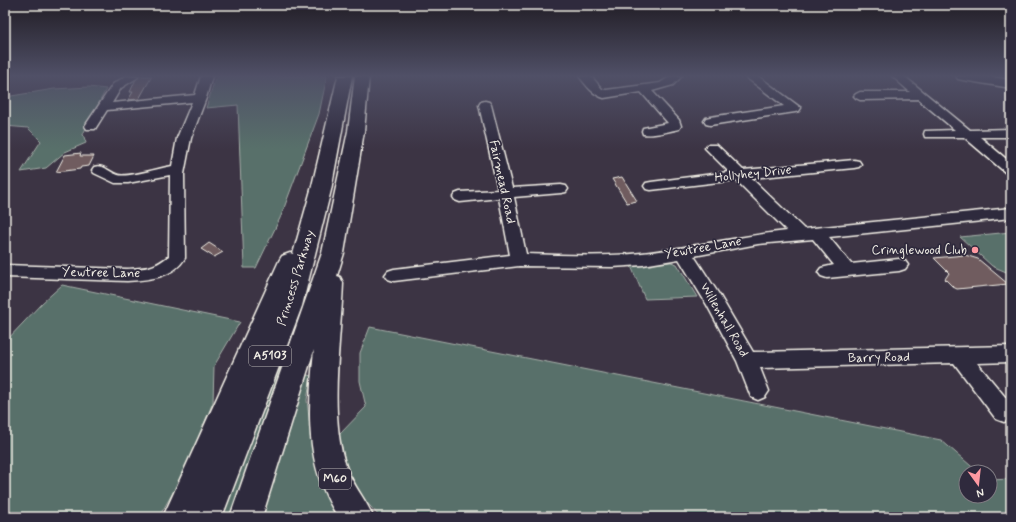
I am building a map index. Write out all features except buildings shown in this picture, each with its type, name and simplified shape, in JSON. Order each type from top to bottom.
[{"type":"highway","name":"Princess Parkway","points":[[206,517],[290,306],[321,190],[348,100]]},
{"type":"highway","name":"Princess Parkway","points":[[246,517],[334,253],[356,131],[350,100]]},
{"type":"highway","points":[[179,517],[321,190]]},
{"type":"highway","name":"M60","points":[[334,253],[323,406],[324,438],[332,473],[340,491],[356,517]]},
{"type":"street","points":[[91,126],[107,100]]},
{"type":"street","points":[[103,107],[175,100]]},
{"type":"street","points":[[99,170],[115,179],[128,179],[178,169],[184,138],[199,100]]},
{"type":"street","points":[[648,131],[675,126],[675,123],[654,100]]},
{"type":"street","points":[[699,111],[713,124],[795,108],[784,100]]},
{"type":"street","points":[[925,100],[1011,170]]},
{"type":"street","name":"Fairmead Road","points":[[485,105],[506,194],[519,260]]},
{"type":"street","points":[[930,134],[1011,132]]},
{"type":"street","points":[[712,148],[800,234]]},
{"type":"street","name":"Hollyhey Drive","points":[[651,186],[740,175],[854,164]]},
{"type":"street","name":"Yewtree Lane","points":[[5,271],[126,275],[147,274],[162,270],[177,258],[178,169]]},
{"type":"street","points":[[460,197],[561,190]]},
{"type":"street","name":"Yewtree Lane","points":[[394,275],[519,260],[612,261],[643,259],[758,239],[1011,213]]},
{"type":"street","points":[[817,232],[847,270]]},
{"type":"street","name":"Willenhall Road","points":[[683,252],[718,307],[747,360],[758,391]]},
{"type":"street","points":[[827,272],[899,265]]},
{"type":"street","name":"Barry Road","points":[[747,360],[1011,354]]},
{"type":"street","points":[[960,356],[1004,412]]},
{"type":"green space","points":[[5,100],[100,100],[83,134],[86,143],[65,152],[46,168],[21,172],[41,141],[28,128],[5,126]]},
{"type":"green space","points":[[208,100],[322,100],[319,114],[281,216],[256,268],[244,268],[238,105],[206,108]]},
{"type":"green space","points":[[1011,232],[1011,274],[992,266],[960,237]]},
{"type":"green space","points":[[671,262],[677,264],[697,297],[645,299],[631,266]]},
{"type":"green space","points":[[62,285],[240,322],[214,366],[213,402],[184,473],[159,517],[5,517],[5,342],[42,303]]},
{"type":"green space","points":[[309,286],[298,323],[231,517],[215,517],[303,287]]},
{"type":"green space","points":[[370,327],[941,440],[969,464],[958,464],[958,504],[998,504],[998,480],[1011,479],[1011,517],[380,517],[361,496],[347,469],[339,435],[366,407],[360,381],[360,353]]},
{"type":"green space","points":[[308,375],[311,376],[307,400],[311,436],[321,486],[336,517],[261,517],[304,378]]},
{"type":"place","name":"Cringlewood Club","points":[[975,250]]}]
